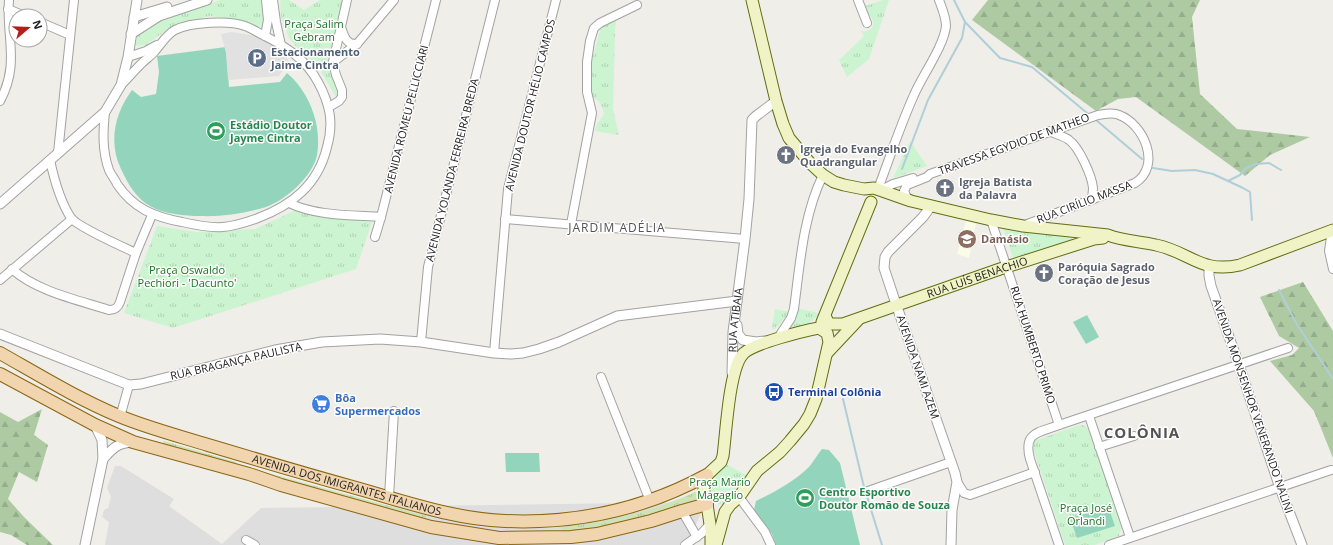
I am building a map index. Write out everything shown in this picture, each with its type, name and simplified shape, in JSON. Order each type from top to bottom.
[{"type":"main road","points":[[752,0],[776,101],[789,138],[810,163],[823,175],[839,183],[864,189],[880,189],[911,201],[991,220],[1023,226],[1108,235],[1119,239],[1166,248],[1206,265],[1230,267],[1240,265],[1332,230]]},
{"type":"main road","points":[[732,379],[737,364],[745,352],[775,339],[819,328],[871,202],[869,195],[864,189]]},
{"type":"main road","points":[[871,202],[884,197],[895,196]]},
{"type":"main road","points":[[1070,247],[1077,237],[1078,231]]},
{"type":"main road","name":"RUA LUÍS BENACHIO","points":[[825,316],[826,321],[829,324],[842,324],[896,304],[1070,247],[1100,238],[1119,239]]},
{"type":"main road","name":"RUA LUÍS BENACHIO","points":[[827,353],[860,318]]},
{"type":"main road","points":[[711,528],[727,508],[739,497],[757,471],[780,452],[804,424],[810,414],[816,399],[829,339],[826,333],[819,328]]},
{"type":"main road","name":"AVENIDA DOS IMIGRANTES ITALIANOS","points":[[0,353],[89,402],[120,417],[151,428],[435,510],[493,521],[553,521],[618,511],[650,501],[687,486],[707,475]]},
{"type":"main road","name":"AVENIDA DOS IMIGRANTES ITALIANOS","points":[[0,374],[95,425],[133,442],[431,527],[498,538],[571,537],[597,534],[651,521],[708,504]]},
{"type":"main road","name":"RUA ATIBAIA","points":[[707,475],[720,462],[723,456],[732,379]]},
{"type":"main road","points":[[133,442],[152,438],[153,435],[151,428]]},
{"type":"main road","points":[[249,474],[248,467],[255,459]]},
{"type":"main road","points":[[707,475],[704,488],[711,528],[711,545]]},
{"type":"main road","points":[[708,504],[724,506],[727,508]]},
{"type":"main road","points":[[716,545],[727,508]]},
{"type":"main road","points":[[419,524],[431,520],[435,510]]},
{"type":"main road","points":[[539,538],[552,529],[553,521]]},
{"type":"street","points":[[58,153],[74,0]]},
{"type":"street","points":[[134,17],[187,0]]},
{"type":"street","points":[[131,34],[159,16],[207,0]]},
{"type":"street","points":[[265,36],[268,20],[266,0]]},
{"type":"street","points":[[273,0],[281,45]]},
{"type":"street","points":[[329,107],[339,101],[342,97],[342,90],[333,62],[347,0]]},
{"type":"street","points":[[333,62],[357,44],[394,0]]},
{"type":"street","name":"AVENIDA ROMEU PELLICCIARI","points":[[374,237],[381,217],[436,0]]},
{"type":"street","name":"AVENIDA YOLANDA FERREIRA BREDA","points":[[421,342],[428,267],[495,0]]},
{"type":"street","name":"AVENIDA DOUTOR HÉLIO CAMPOS","points":[[494,353],[508,189],[556,0]]},
{"type":"street","points":[[858,0],[867,23]]},
{"type":"street","points":[[880,189],[898,135],[914,94],[943,39],[946,26],[939,0]]},
{"type":"street","points":[[121,85],[128,57],[137,1],[146,7],[158,10]]},
{"type":"street","points":[[571,224],[592,113],[587,92],[587,62],[590,41],[594,28],[600,22],[637,5]]},
{"type":"street","points":[[0,204],[105,112],[121,85],[174,30],[199,23],[244,25],[295,54],[309,68],[324,92],[329,107],[331,125],[326,153],[317,172],[308,186],[289,203],[275,211],[241,224],[213,227],[170,220],[152,215],[124,194],[109,171],[104,153],[103,131],[105,112]]},
{"type":"street","points":[[48,25],[70,35]]},
{"type":"street","points":[[341,27],[345,39],[351,44],[357,44]]},
{"type":"street","points":[[128,57],[146,51],[164,40]]},
{"type":"street","points":[[0,101],[6,90],[11,71],[11,48]]},
{"type":"street","name":"RUA ATIBAIA","points":[[732,379],[732,347],[749,199],[752,120],[776,101]]},
{"type":"street","name":"RUA CIRÍLIO MASSA","points":[[1023,226],[1135,183],[1145,174],[1148,162],[1148,152],[1146,143],[1138,128],[1120,115],[1114,113],[1098,115]]},
{"type":"street","name":"TRAVESSA EGYDIO DE MATHEO","points":[[880,189],[925,174],[930,174],[1098,115]]},
{"type":"street","points":[[1049,131],[1069,140],[1083,160],[1091,179],[1093,188],[1092,200]]},
{"type":"street","points":[[50,160],[57,187],[72,219],[90,230],[136,253]]},
{"type":"street","name":"TRAVESSA EGYDIO DE MATHEO","points":[[911,201],[907,198],[904,191],[907,185],[927,178],[930,174]]},
{"type":"street","points":[[736,319],[738,334],[743,340],[756,342],[775,339],[791,318],[794,309],[806,223],[817,188],[823,175]]},
{"type":"street","points":[[289,203],[297,207],[320,212],[381,217]]},
{"type":"street","name":"AVENIDA NAMI AZEM","points":[[931,206],[923,217],[888,252],[885,257],[884,268],[957,482],[952,510],[951,545]]},
{"type":"street","points":[[12,269],[21,277],[51,291],[108,310],[114,310],[118,307],[136,253],[152,215]]},
{"type":"street","points":[[0,280],[72,219]]},
{"type":"street","points":[[505,219],[745,239]]},
{"type":"street","name":"RUA HUMBERTO PRIMO","points":[[991,220],[1059,425]]},
{"type":"street","points":[[1332,230],[1329,251],[1333,269]]},
{"type":"street","points":[[1318,235],[1329,251]]},
{"type":"street","name":"AVENIDA MONSENHOR VENERANDO NALINI","points":[[1206,265],[1280,488],[1302,545]]},
{"type":"street","name":"RUA BRAGANÇA PAULISTA","points":[[129,385],[141,384],[275,350],[322,342],[380,339],[421,342],[494,353],[511,354],[539,349],[559,342],[607,319],[617,316],[737,301]]},
{"type":"street","points":[[0,334],[129,385],[120,417]]},
{"type":"street","points":[[1059,545],[1028,452],[1028,442],[1035,435],[1059,425],[1288,348]]},
{"type":"street","points":[[601,377],[650,501]]},
{"type":"street","points":[[389,497],[394,411]]},
{"type":"street","points":[[1089,416],[1130,537]]},
{"type":"street","points":[[85,545],[103,459],[102,440],[95,425]]},
{"type":"street","points":[[1099,447],[1134,436]]},
{"type":"street","points":[[103,459],[116,445],[125,442],[133,442]]},
{"type":"street","points":[[868,490],[951,462]]},
{"type":"street","points":[[1109,545],[1331,470]]},
{"type":"street","points":[[957,482],[964,493],[970,495],[1035,472]]},
{"type":"street","points":[[739,497],[761,526],[771,545]]},
{"type":"street","points":[[682,511],[697,537]]},
{"type":"street","points":[[685,545],[711,528]]},
{"type":"street","points":[[693,545],[711,528]]},
{"type":"street","points":[[246,540],[255,545]]},
{"type":"shaded area","name":"Estacionamento Jaime Cintra","points":[[231,32],[265,37],[281,46],[289,62],[279,76],[228,80],[226,53],[221,34]]},
{"type":"shaded area","name":"Damásio","points":[[966,221],[976,224],[969,258],[957,254]]},
{"type":"shaded area","points":[[115,466],[121,466],[174,499],[169,506],[222,544],[261,508],[706,502],[687,545],[105,545],[109,522],[102,517],[104,510],[108,508],[111,497],[107,488]]},
{"type":"green space","points":[[220,0],[261,0],[265,18],[263,27],[256,27],[245,21],[209,16],[165,31],[146,45],[135,46],[138,34],[159,20]]},
{"type":"green space","name":"Praça Salim Gebram","points":[[280,0],[289,0],[304,10],[320,0],[344,0],[331,63],[339,98],[337,99],[317,65],[301,52],[289,38],[281,16]]},
{"type":"green space","points":[[883,0],[889,0],[869,59],[847,77],[839,60],[864,36],[861,31],[867,31],[873,27],[872,18],[865,6]]},
{"type":"green space","points":[[988,0],[1200,0],[1192,17],[1200,94],[1237,129],[1310,137],[1270,155],[1245,176],[1136,97],[1118,99],[1096,111],[972,20]]},
{"type":"green space","points":[[618,9],[615,29],[613,110],[619,135],[595,131],[597,124],[604,114],[599,101],[591,98],[591,64],[604,15]]},
{"type":"green space","name":"Estádio Doutor Jayme Cintra","points":[[226,47],[229,87],[280,82],[287,73],[301,89],[311,108],[317,126],[318,147],[314,163],[310,171],[298,186],[282,199],[266,207],[217,216],[188,216],[155,209],[145,203],[133,190],[117,159],[114,138],[115,128],[121,108],[132,90],[141,97],[156,94],[159,72],[157,56]]},
{"type":"green space","points":[[910,141],[927,166],[894,178],[894,176]]},
{"type":"green space","name":"Praça Oswaldo Pechiori - 'Dacunto'","points":[[294,211],[372,222],[356,269],[173,328],[124,313],[157,226],[197,232],[255,229]]},
{"type":"green space","points":[[1003,228],[1071,236],[1073,243],[1043,252],[1013,258]]},
{"type":"green space","points":[[1303,282],[1333,331],[1333,458],[1314,411],[1270,361],[1292,355],[1299,348],[1279,336],[1260,297]]},
{"type":"green space","points":[[797,308],[818,313],[818,315],[807,324],[785,328]]},
{"type":"green space","points":[[775,309],[790,312],[775,329],[772,329]]},
{"type":"green space","points":[[1087,315],[1099,337],[1086,344],[1073,322]]},
{"type":"green space","points":[[42,409],[34,435],[48,445],[37,482],[19,472],[8,499],[53,545],[27,545],[11,535],[0,532],[0,412],[18,422]]},
{"type":"green space","name":"Praça José Orlandi","points":[[1083,425],[1089,429],[1122,526],[1119,536],[1095,545],[1065,545],[1033,449],[1034,441],[1076,426]]},
{"type":"green space","points":[[164,441],[236,462],[235,466],[161,445]]},
{"type":"green space","name":"Centro Esportivo Doutor Romão de Souza","points":[[822,449],[829,450],[840,463],[860,545],[776,545],[772,534],[754,510],[756,501],[791,482],[809,467]]},
{"type":"green space","points":[[505,453],[539,453],[540,472],[506,472]]},
{"type":"green space","name":"Praça Mario Magaglio","points":[[728,465],[746,475],[727,503],[718,504],[713,502],[707,495],[709,481],[717,472]]},
{"type":"green space","points":[[257,470],[426,516],[426,519],[256,473]]},
{"type":"green space","points":[[697,491],[701,499],[632,520],[598,528],[561,534],[561,527],[631,515],[665,504]]},
{"type":"green space","points":[[1108,506],[1115,526],[1077,538],[1070,518]]},
{"type":"waterway","points":[[902,169],[928,100],[962,38],[965,22],[954,0]]},
{"type":"waterway","points":[[965,22],[1000,58],[1032,67],[1087,113]]},
{"type":"waterway","points":[[1096,120],[1142,159]]},
{"type":"waterway","points":[[1228,181],[1240,175],[1245,169],[1255,164],[1269,163],[1281,170]]},
{"type":"waterway","points":[[1153,168],[1172,171],[1195,170],[1213,174],[1243,188],[1250,192],[1252,220]]},
{"type":"waterway","points":[[1279,290],[1296,323],[1333,379]]},
{"type":"waterway","points":[[843,399],[864,487],[882,545]]},
{"type":"place","name":"Estacionamento Jaime Cintra","points":[[257,58]]},
{"type":"place","name":"Estádio Doutor Jayme Cintra","points":[[216,131]]},
{"type":"place","name":"Igreja do Evangelho Quadrangular","points":[[786,155]]},
{"type":"place","name":"Igreja Batista da Palavra","points":[[945,188]]},
{"type":"place","name":"Damásio","points":[[967,239]]},
{"type":"place","name":"Paróquia Sagrado Coração de Jesus","points":[[1044,273]]},
{"type":"place","name":"Terminal Colônia","points":[[774,392]]},
{"type":"place","name":"Bôa Supermercados","points":[[321,404]]},
{"type":"place","name":"Centro Esportivo Doutor Romão de Souza","points":[[805,498]]},
{"type":"district","name":"JARDIM ADÉLIA","points":[[617,228]]},
{"type":"district","name":"COLÔNIA","points":[[1142,433]]}]
